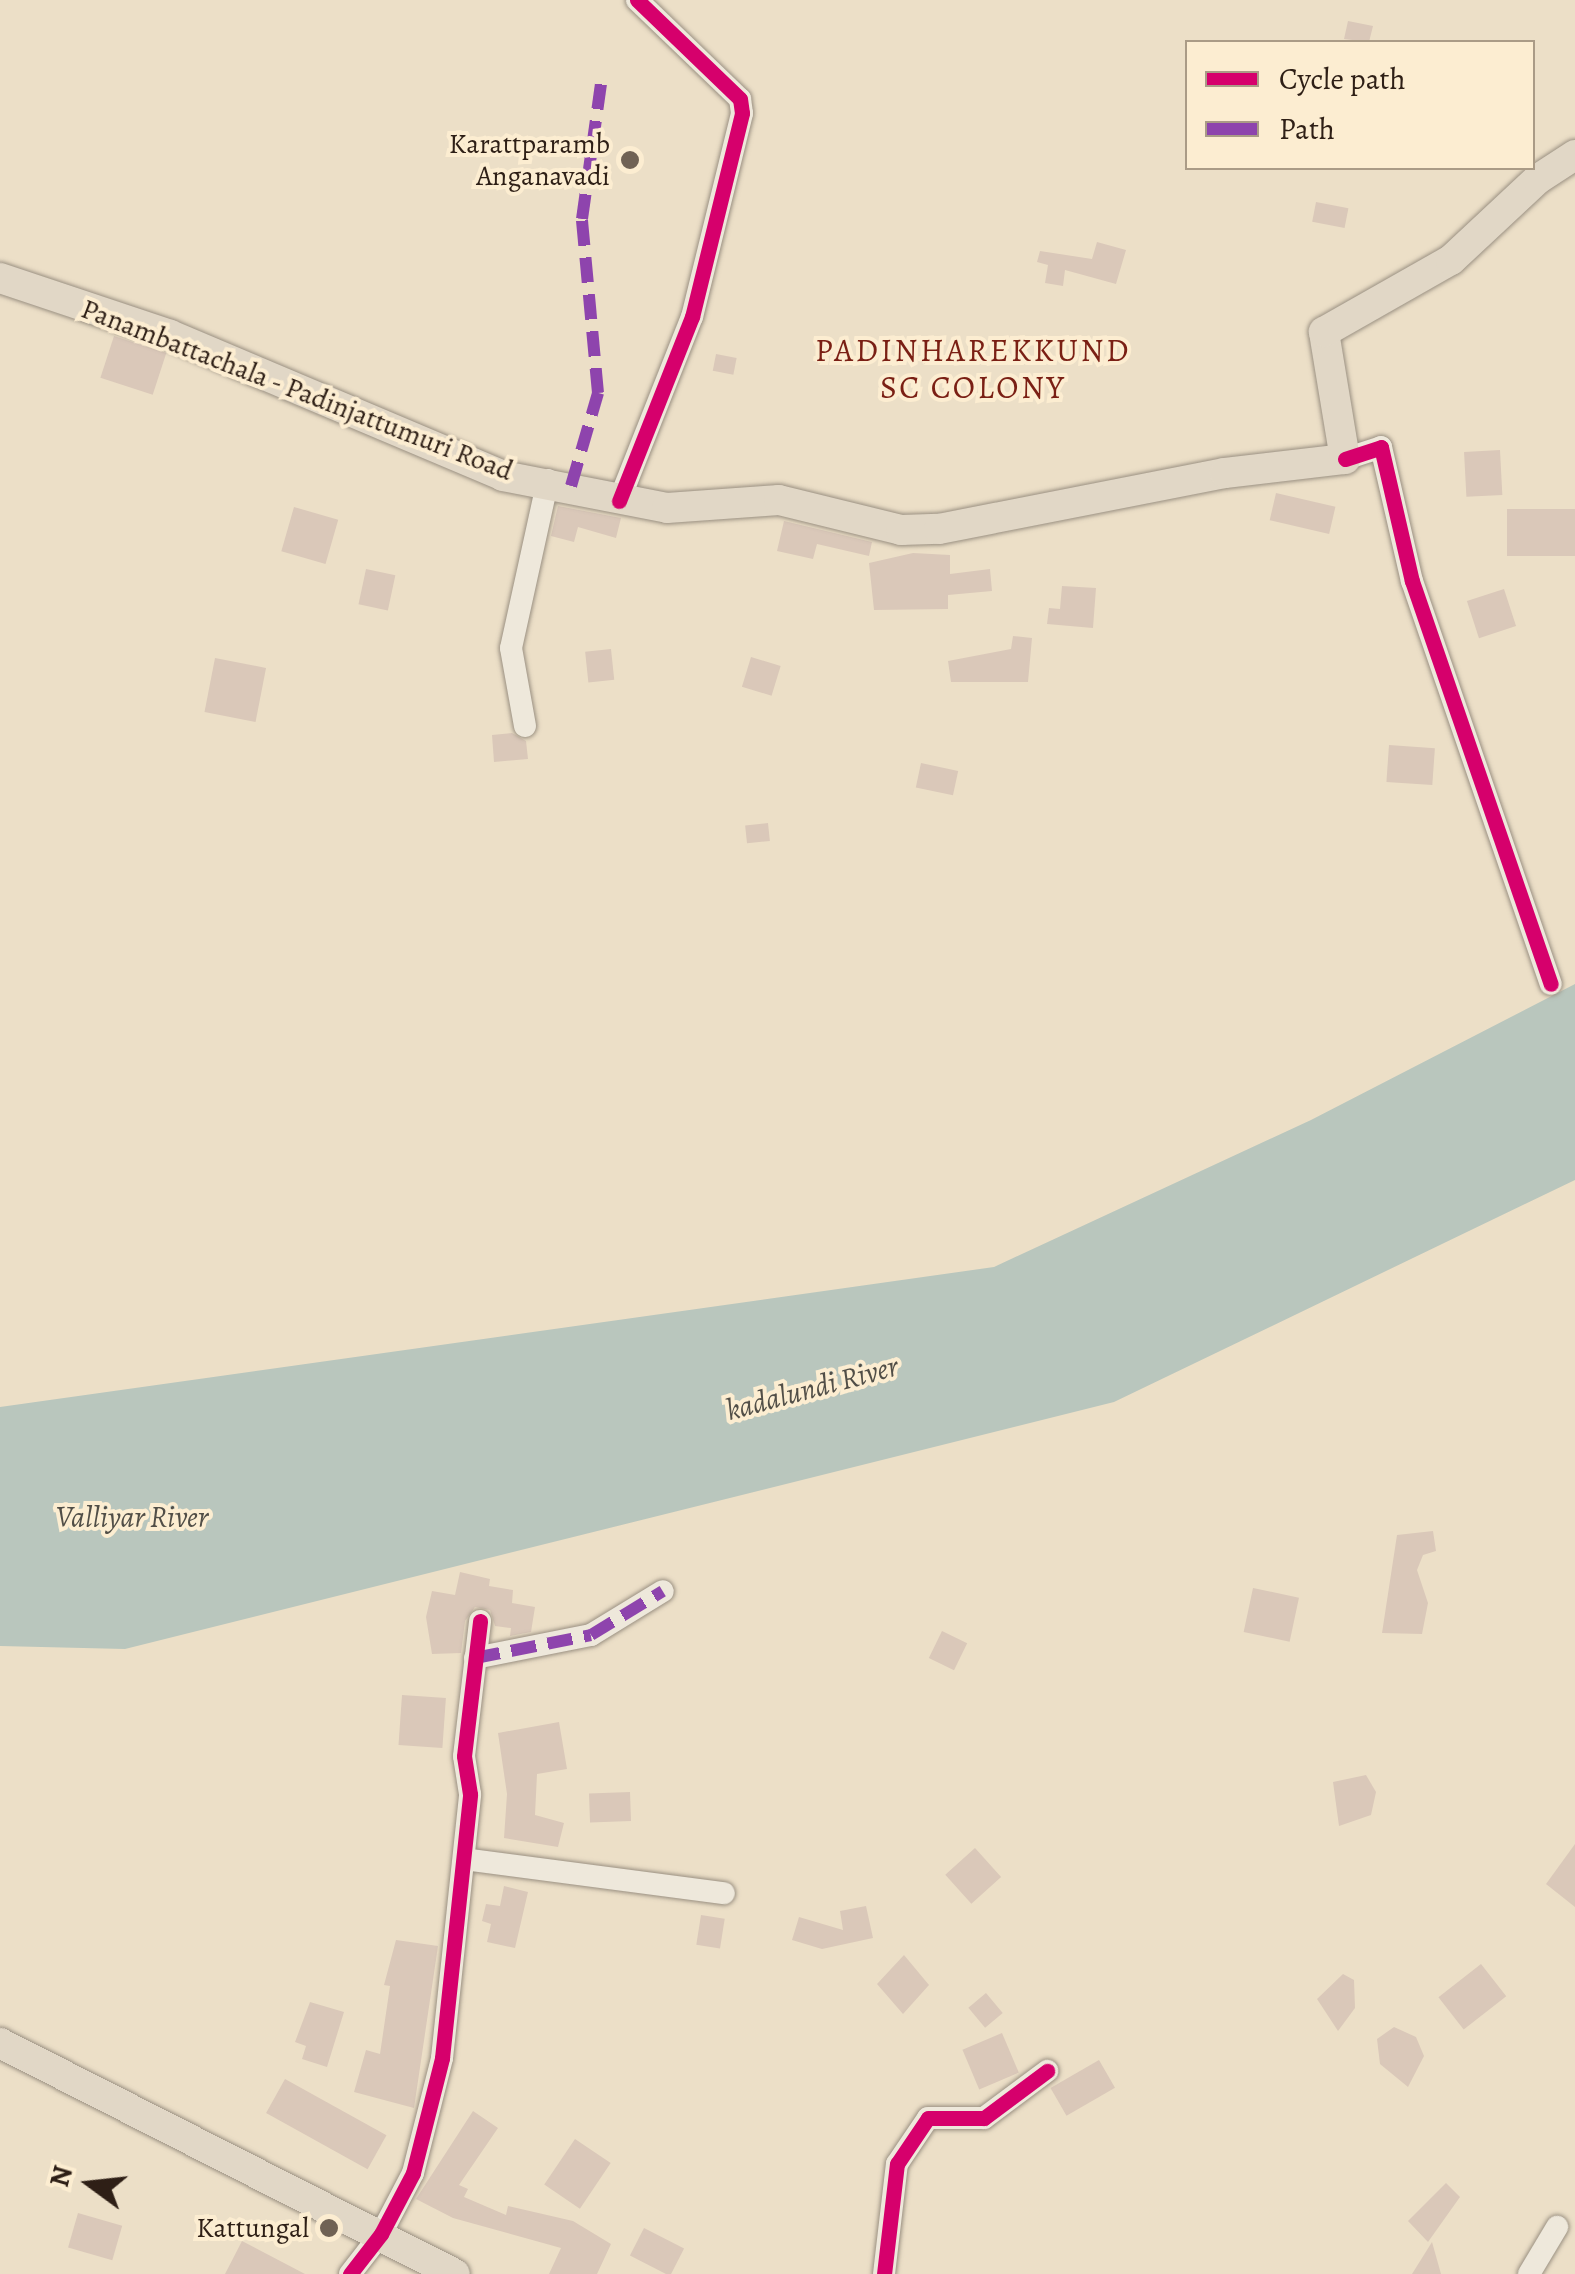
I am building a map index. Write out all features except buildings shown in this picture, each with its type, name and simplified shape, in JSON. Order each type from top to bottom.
[{"type":"main road","points":[[1346,460],[1324,332],[1451,260],[1538,179],[1575,155]]},
{"type":"main road","name":"Panambattachala - Padinjattumuri Road","points":[[0,278],[170,335],[503,476],[548,480],[619,501],[667,508],[779,500],[901,530],[939,529],[1225,473],[1346,460]]},
{"type":"main road","points":[[0,2044],[455,2274]]},
{"type":"street","points":[[619,501],[692,316],[742,113],[740,100],[637,0]]},
{"type":"street","points":[[1346,460],[1381,447],[1412,581],[1550,984]]},
{"type":"street","points":[[525,726],[511,648],[548,480]]},
{"type":"street","points":[[475,1658],[591,1634],[663,1591]]},
{"type":"street","points":[[350,2274],[382,2234],[413,2173],[442,2058],[470,1794],[464,1756],[480,1621]]},
{"type":"street","points":[[464,1859],[724,1892]]},
{"type":"street","points":[[884,2274],[897,2164],[928,2118],[984,2118],[1047,2071]]},
{"type":"street","points":[[1529,2274],[1557,2226]]},
{"type":"water","name":"Valliyar River","points":[[1575,984],[1575,1180],[1114,1402],[125,1649],[0,1646],[0,1407],[994,1267],[1311,1120]]},
{"type":"marked path","points":[[571,486],[598,393],[582,219],[602,77]]},
{"type":"marked path","points":[[475,1658],[591,1635],[663,1591]]},
{"type":"cycle path","points":[[619,501],[692,317],[742,113],[740,99],[637,0]]},
{"type":"cycle path","points":[[1345,459],[1381,447],[1412,581],[1551,984]]},
{"type":"cycle path","points":[[350,2274],[381,2234],[413,2173],[442,2058],[470,1794],[464,1756],[480,1621]]},
{"type":"cycle path","points":[[884,2274],[897,2164],[928,2118],[984,2118],[1047,2071]]},
{"type":"place","name":"Karattparamb Anganavadi","points":[[630,160]]},
{"type":"place","name":"Kattungal","points":[[329,2228]]},
{"type":"district","name":"PADINHAREKKUND SC COLONY","points":[[973,370]]},
{"type":"water label","name":"kadalundi River","points":[[812,1388]]}]
